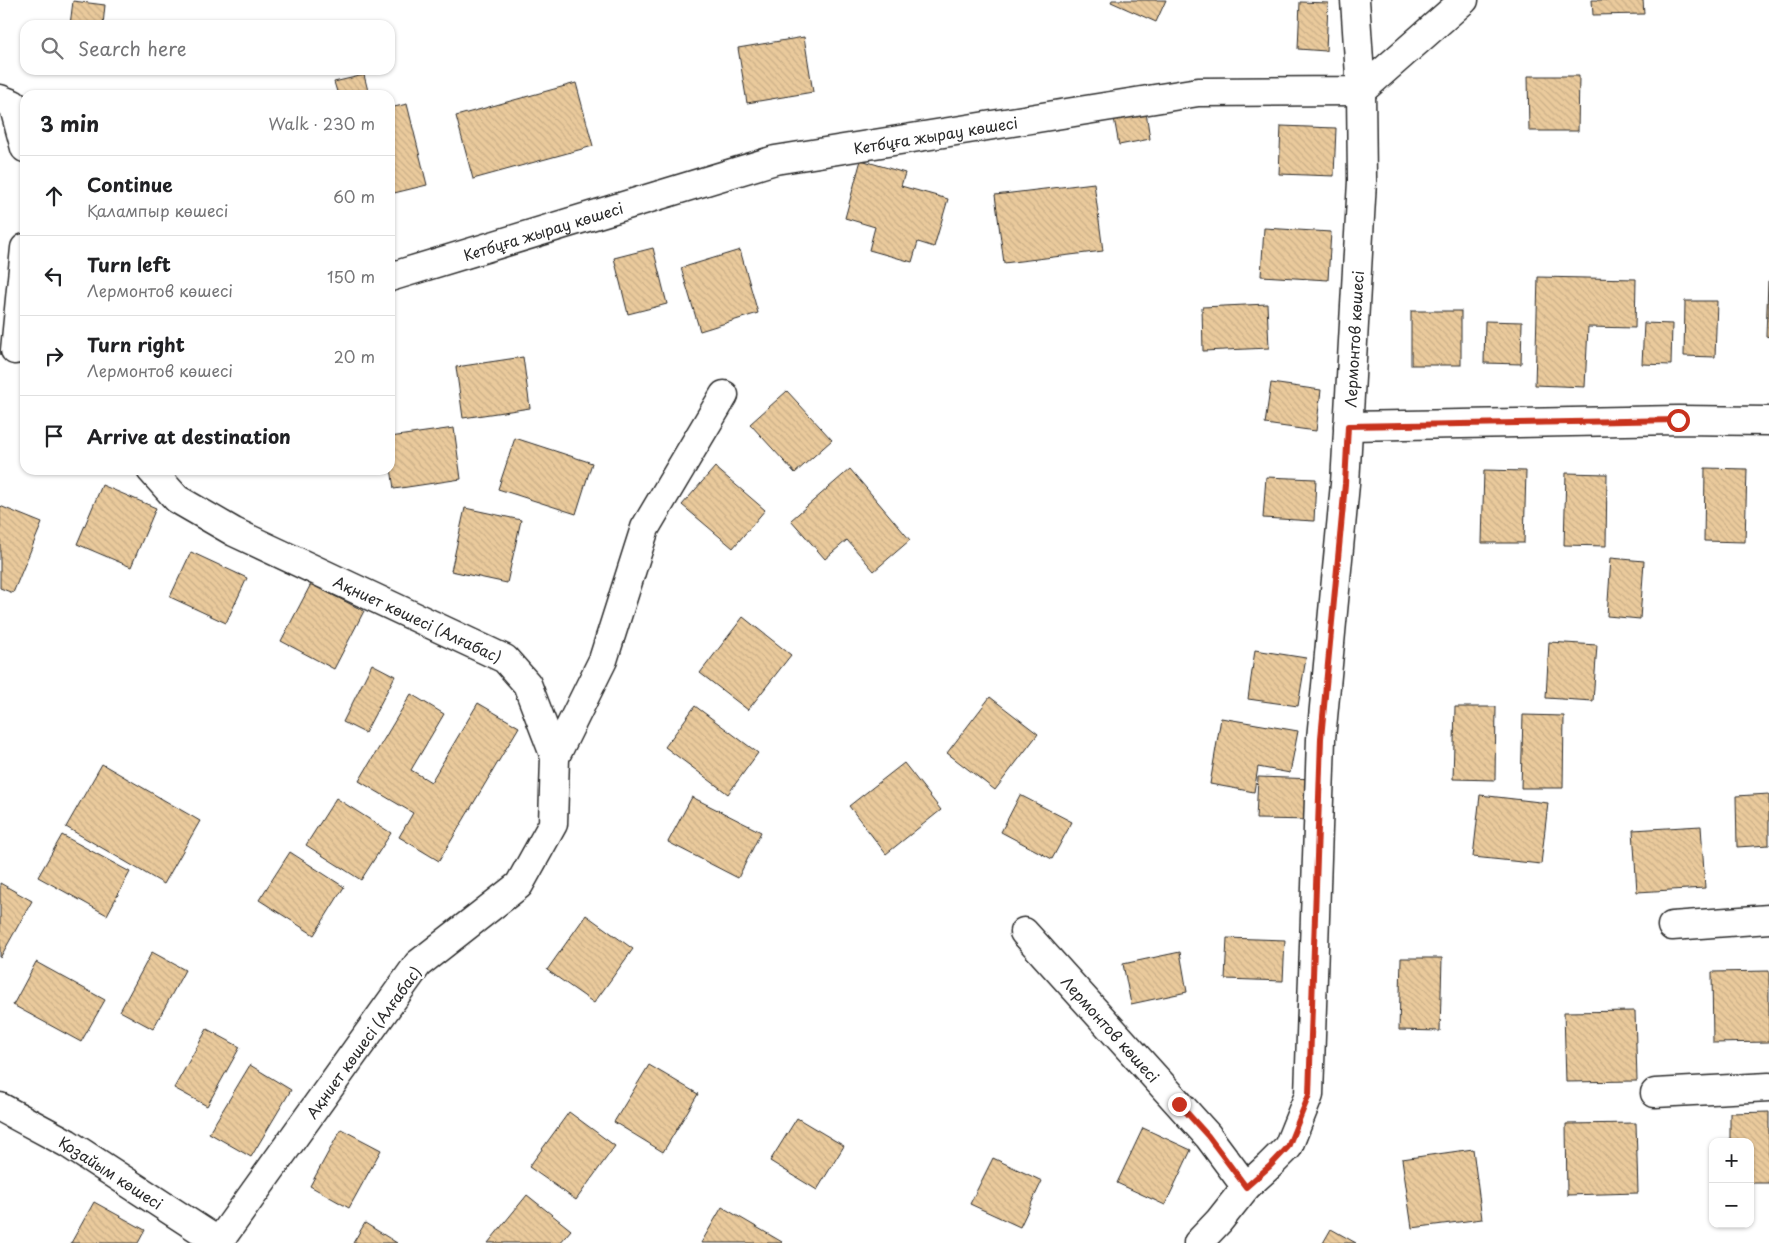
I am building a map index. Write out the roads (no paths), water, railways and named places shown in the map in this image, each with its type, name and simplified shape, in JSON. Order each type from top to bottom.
[{"type":"street","name":"Лермонтов көшесі","points":[[1024,932],[1208,1136],[1246,1187],[1288,1147],[1309,1095],[1321,738],[1345,484],[1362,181],[1361,91],[1356,0]]},
{"type":"street","points":[[1361,91],[1464,0]]},
{"type":"street","name":"Кетбұға жырау көшесі","points":[[395,275],[775,160],[1198,92],[1361,91]]},
{"type":"street","points":[[0,99],[13,104],[20,130]]},
{"type":"street","points":[[13,350],[20,290]]},
{"type":"street","points":[[555,757],[603,660],[644,528],[724,395]]},
{"type":"street","points":[[1348,426],[1678,420],[1769,421]]},
{"type":"street","name":"Ақниет көшесі (Алғабас)","points":[[155,475],[177,499],[234,532],[505,659],[527,684],[555,757],[554,824],[519,885],[418,964],[219,1242]]},
{"type":"street","points":[[1672,926],[1769,920]]},
{"type":"street","points":[[1655,1093],[1769,1087]]},
{"type":"street","name":"Қозайым көшесі","points":[[0,1107],[67,1143],[219,1242]]},
{"type":"street","points":[[1198,1243],[1219,1221],[1246,1187]]}]
